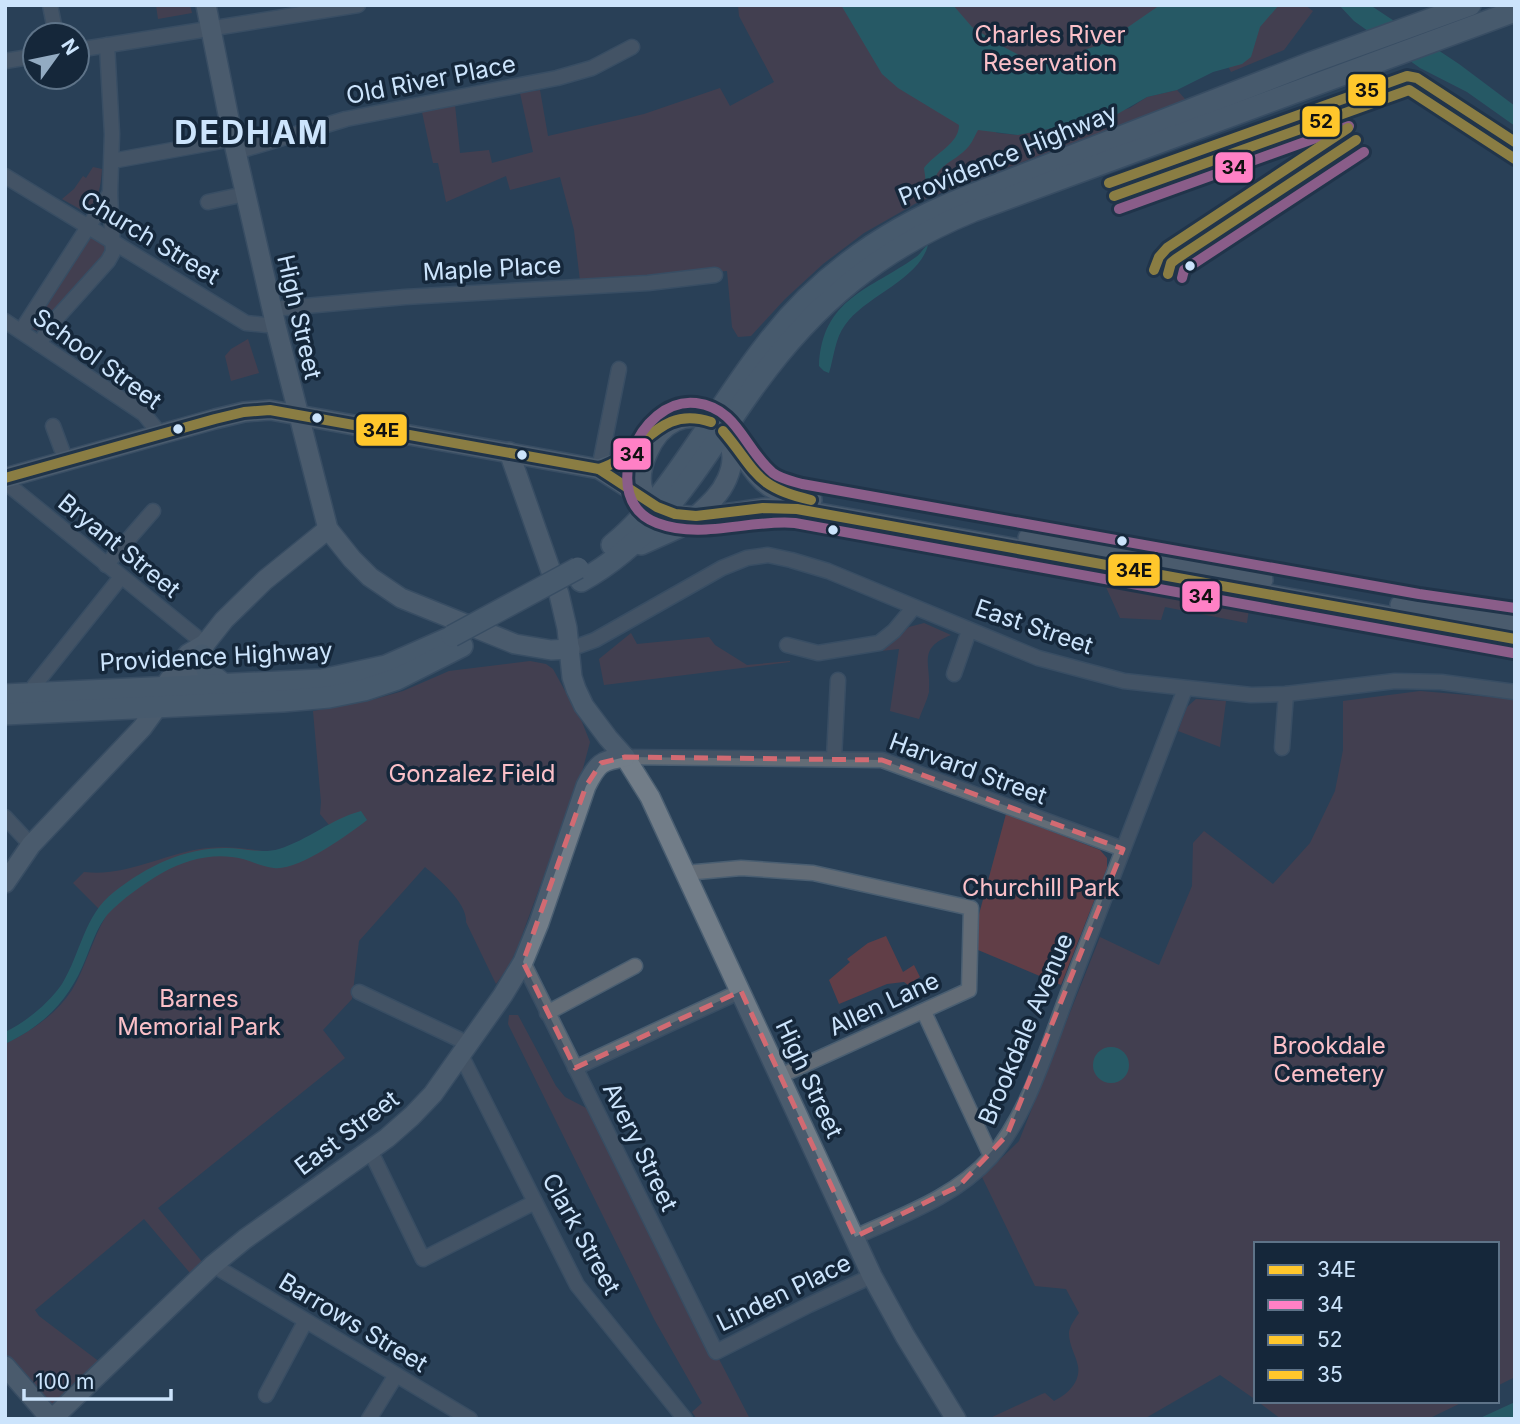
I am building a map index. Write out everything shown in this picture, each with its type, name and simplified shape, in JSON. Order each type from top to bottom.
[{"type":"highway","name":"Providence Highway","points":[[717,427],[811,317],[864,270],[909,240],[990,204],[1392,55],[1471,5]]},
{"type":"highway","name":"Providence Highway","points":[[5,695],[167,693],[283,701],[340,695],[397,679],[457,641],[629,549],[717,427],[765,345],[799,307],[838,270],[898,229],[964,198],[1364,44],[1436,28],[1468,28],[1515,11]]},
{"type":"highway","points":[[1468,28],[1515,27]]},
{"type":"highway","name":"Providence Highway","points":[[580,575],[619,539],[659,508]]},
{"type":"highway","points":[[629,549],[679,527],[696,516]]},
{"type":"highway","name":"Providence Highway","points":[[167,693],[222,684],[304,681],[351,675],[457,641]]},
{"type":"highway","points":[[203,649],[208,672],[222,684]]},
{"type":"highway","points":[[5,714],[167,693]]},
{"type":"main road","name":"High Street","points":[[206,5],[245,194],[297,413],[328,529],[370,577],[401,598],[515,644],[551,650],[570,649]]},
{"type":"main road","points":[[5,480],[244,412],[270,410],[599,469],[659,508],[696,516],[780,507],[797,509],[1515,639]]},
{"type":"main road","points":[[599,469],[619,462],[658,429],[677,419],[696,417],[717,427],[761,482],[776,491],[799,498],[1417,608],[1515,622]]},
{"type":"main road","points":[[659,508],[647,499],[641,484],[644,462],[656,438],[666,426],[677,419]]},
{"type":"main road","points":[[696,516],[720,492],[731,470],[731,447],[717,427]]},
{"type":"main road","points":[[509,452],[555,579],[570,649]]},
{"type":"main road","points":[[5,883],[31,845],[142,728],[224,620],[250,594],[328,529]]},
{"type":"main road","name":"High Street","points":[[570,649],[572,677],[584,706],[625,757],[650,797],[872,1276],[956,1419]]},
{"type":"main road","name":"High Street","points":[[570,649],[596,701],[614,729],[625,757]]},
{"type":"main road","points":[[584,706],[596,733],[586,786]]},
{"type":"main road","name":"East Street","points":[[51,1419],[245,1238],[401,1127],[422,1106],[465,1050],[523,962],[594,769],[601,763],[625,757]]},
{"type":"main road","points":[[5,1366],[51,1419]]},
{"type":"street","points":[[91,48],[358,5]]},
{"type":"street","points":[[39,344],[54,321],[113,252],[110,193],[112,134],[107,45]]},
{"type":"street","name":"Old River Place","points":[[112,161],[235,146],[367,115],[557,78],[592,68],[632,47]]},
{"type":"street","name":"Church Street","points":[[5,176],[246,323],[274,318]]},
{"type":"street","points":[[21,331],[110,193]]},
{"type":"street","points":[[208,202],[245,194]]},
{"type":"street","name":"Maple Place","points":[[274,318],[405,297],[648,283],[715,275]]},
{"type":"street","name":"School Street","points":[[5,321],[144,415],[162,435]]},
{"type":"street","points":[[599,469],[620,369]]},
{"type":"street","points":[[53,426],[66,461]]},
{"type":"street","name":"Bryant Street","points":[[5,480],[203,649]]},
{"type":"street","points":[[106,565],[153,511]]},
{"type":"street","name":"East Street","points":[[570,649],[595,640],[722,568],[757,556],[779,556],[807,564],[915,607],[1015,650],[1084,672],[1145,684],[1251,695],[1286,694],[1403,681],[1456,683],[1515,692]]},
{"type":"street","points":[[34,685],[121,577]]},
{"type":"street","points":[[787,645],[818,653],[879,643],[894,631],[915,607]]},
{"type":"street","points":[[954,674],[969,631]]},
{"type":"street","points":[[834,758],[838,680]]},
{"type":"street","name":"Brookdale Avenue","points":[[855,1237],[945,1195],[971,1176],[991,1156],[1011,1129],[1042,1062],[1185,689]]},
{"type":"street","points":[[1282,748],[1286,694]]},
{"type":"street","name":"Harvard Street","points":[[625,757],[834,758],[893,762],[1123,849]]},
{"type":"street","points":[[5,817],[31,845]]},
{"type":"street","name":"Allen Lane","points":[[685,873],[741,868],[813,873],[971,908],[969,990],[780,1076]]},
{"type":"street","name":"Avery Street","points":[[523,962],[716,1352]]},
{"type":"street","points":[[547,1013],[635,966]]},
{"type":"street","points":[[575,1068],[741,991]]},
{"type":"street","points":[[359,992],[465,1050]]},
{"type":"street","points":[[924,1012],[991,1156]]},
{"type":"street","name":"Clark Street","points":[[465,1050],[535,1202],[577,1284],[685,1419]]},
{"type":"street","points":[[370,1150],[423,1259],[535,1202]]},
{"type":"street","name":"Barrows Street","points":[[213,1265],[471,1419]]},
{"type":"street","name":"Linden Place","points":[[716,1352],[872,1276]]},
{"type":"street","points":[[266,1395],[305,1322]]},
{"type":"street","points":[[369,1419],[396,1375]]},
{"type":"highlighted area","points":[[625,757],[882,760],[1123,849],[1007,1135],[959,1186],[855,1237],[741,991],[575,1068],[523,962],[586,786],[601,763]]},
{"type":"green space","points":[[156,5],[190,5],[192,13],[158,19]]},
{"type":"green space","points":[[738,5],[846,5],[997,133],[1018,135],[1071,125],[1130,108],[1147,97],[1177,90],[1186,100],[920,201],[864,233],[823,264],[785,299],[751,336],[738,337],[732,327],[727,271],[580,281],[574,230],[560,177],[510,190],[506,176],[446,202],[438,163],[433,163],[422,112],[455,105],[460,153],[489,150],[492,163],[533,152],[520,93],[540,90],[548,136],[644,114],[720,88],[730,106],[774,82],[739,16]]},
{"type":"green space","name":"Charles River Reservation","points":[[897,5],[1217,5],[1088,86]]},
{"type":"green space","points":[[1268,5],[1305,5],[1313,11],[1284,50],[1231,72],[1222,54]]},
{"type":"green space","points":[[93,167],[102,169],[100,187],[93,204],[85,212],[62,199],[74,189],[83,176],[86,178]]},
{"type":"green space","points":[[91,237],[106,246],[104,253],[39,331],[32,329],[31,327]]},
{"type":"green space","points":[[248,339],[259,373],[231,381],[225,356]]},
{"type":"green space","points":[[1101,576],[1250,602],[1247,623],[1165,607],[1161,620],[1120,618]]},
{"type":"green space","points":[[924,623],[951,635],[940,640],[929,652],[929,692],[919,719],[890,711],[899,649],[881,651],[909,627]]},
{"type":"green space","points":[[631,633],[637,644],[709,637],[715,645],[747,665],[790,662],[604,685],[599,659]]},
{"type":"green space","name":"Barnes Memorial Park","points":[[530,661],[546,664],[553,669],[590,742],[582,772],[509,966],[496,984],[466,922],[462,907],[451,892],[425,867],[359,941],[352,999],[323,1030],[345,1058],[158,1208],[208,1269],[196,1280],[144,1219],[35,1310],[39,1316],[105,1366],[52,1419],[5,1366],[5,1044],[42,1021],[66,999],[106,916],[73,883],[84,872],[116,871],[207,848],[242,848],[299,858],[338,836],[320,814],[313,711],[368,701],[403,691],[449,671]]},
{"type":"green space","name":"Brookdale Cemetery","points":[[1420,691],[1515,699],[1515,1377],[1499,1385],[1499,1242],[1254,1242],[1254,1399],[1220,1375],[1144,1419],[988,1419],[1045,1393],[1054,1401],[1068,1392],[1077,1377],[1078,1366],[1069,1333],[1079,1313],[1066,1289],[1035,1286],[982,1177],[1019,1141],[1100,937],[1159,965],[1192,886],[1193,843],[1204,831],[1273,884],[1310,843],[1335,791],[1343,750],[1343,701]]},
{"type":"green space","points":[[1196,699],[1226,701],[1220,747],[1178,731],[1187,707]]},
{"type":"green space","name":"Churchill Park","points":[[1006,814],[1100,850],[1107,858],[1107,868],[1061,985],[978,950],[978,918]]},
{"type":"green space","points":[[886,936],[903,972],[914,965],[920,977],[908,985],[904,982],[887,984],[839,1004],[829,980],[850,962],[847,959],[868,943]]},
{"type":"green space","points":[[509,1015],[518,1015],[556,1086],[565,1097],[590,1110],[750,1419],[697,1419],[692,1412],[702,1403],[654,1319],[508,1024]]},
{"type":"green space","points":[[1260,1403],[1461,1403],[1428,1419],[1281,1419]]},
{"type":"shaded area","points":[[841,5],[953,5],[972,27],[1002,46],[1028,60],[1052,65],[1062,64],[1087,49],[1105,43],[1160,5],[1279,5],[1260,27],[1251,57],[1242,64],[1213,72],[1177,90],[1147,97],[1114,116],[1018,135],[978,130],[969,146],[940,170],[933,184],[932,195],[928,198],[924,168],[951,143],[959,125],[898,88],[882,74]]},
{"type":"shaded area","points":[[1339,5],[1370,5],[1459,64],[1515,106],[1515,126],[1467,92],[1420,68],[1354,21]]},
{"type":"shaded area","points":[[928,245],[914,268],[865,305],[845,325],[837,342],[829,373],[824,371],[819,366],[822,343],[839,310],[851,298],[916,257]]},
{"type":"shaded area","points":[[361,811],[367,820],[322,851],[296,864],[274,868],[233,857],[201,858],[181,864],[148,882],[107,915],[80,973],[64,998],[44,1019],[5,1044],[5,1032],[36,1011],[62,984],[89,923],[104,901],[140,874],[167,860],[195,851],[226,848],[259,851],[279,849]]},
{"type":"shaded area","points":[[1111,1047],[1123,1053],[1129,1065],[1123,1077],[1111,1083],[1099,1077],[1093,1065],[1099,1053]]},
{"type":"shaded area","points":[[1515,1402],[1513,1419],[1478,1419]]},
{"type":"transit line","name":"35","points":[[1109,183],[1407,76],[1417,78],[1515,142]]},
{"type":"transit line","name":"52","points":[[1114,196],[1409,90],[1515,159]]},
{"type":"transit line","name":"34","points":[[1119,209],[1349,126]]},
{"type":"transit line","name":"35","points":[[1154,270],[1159,257],[1167,248],[1348,128]]},
{"type":"transit line","name":"52","points":[[1168,274],[1171,263],[1176,259],[1356,140]]},
{"type":"transit line","name":"34","points":[[1182,278],[1184,270],[1364,152]]},
{"type":"transit line","name":"34","points":[[1513,653],[795,523],[691,530],[674,528],[657,523],[639,511],[629,494],[628,473],[632,452],[643,432],[657,416],[675,405],[696,403],[710,406],[731,421],[773,473],[802,484],[1419,594],[1515,608]]},
{"type":"transit line","name":"34E","points":[[5,478],[215,419],[244,412],[270,410],[599,469],[657,507],[675,514],[696,516],[763,508],[797,509],[1515,639]]},
{"type":"transit line","name":"34E","points":[[599,469],[615,462],[664,425],[693,418],[711,422]]},
{"type":"transit line","name":"34E","points":[[723,431],[758,476],[778,489],[811,500]]},
{"type":"district","name":"DEDHAM","points":[[252,133]]},
{"type":"park label","name":"Gonzalez Field","points":[[472,774]]}]
